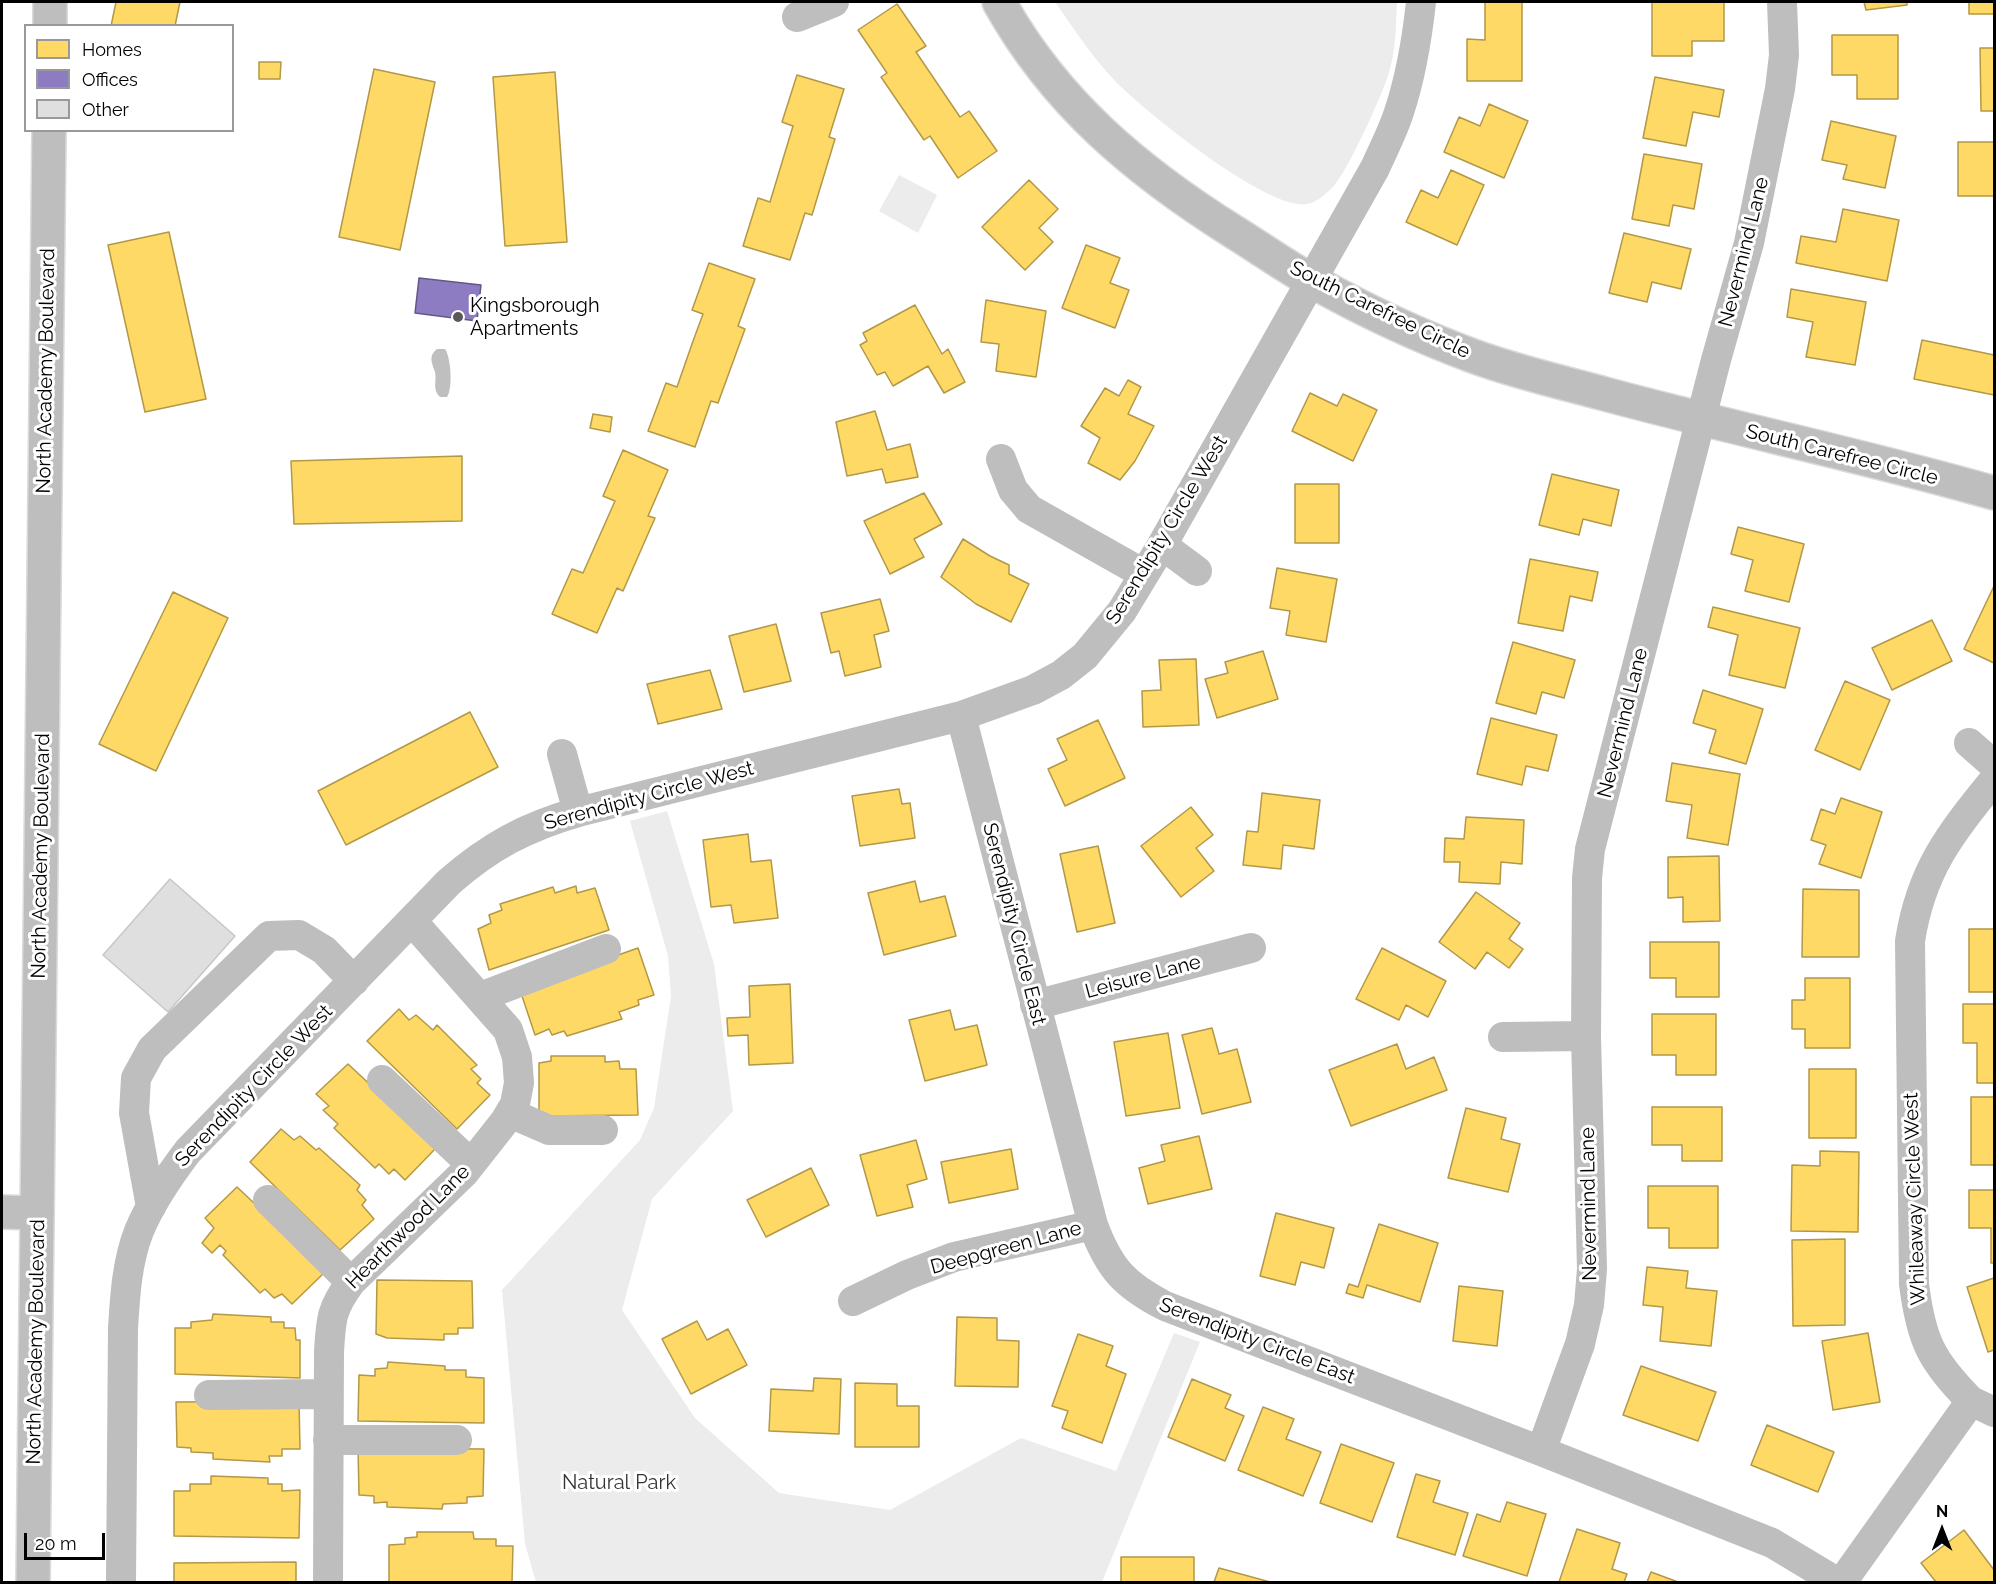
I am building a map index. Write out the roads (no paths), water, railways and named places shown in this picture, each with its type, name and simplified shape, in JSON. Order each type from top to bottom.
[{"type":"main road","points":[[50,24],[51,2]]},
{"type":"main road","name":"South Carefree Circle","points":[[999,2],[1036,59],[1069,100],[1105,138],[1153,177],[1202,212],[1311,280],[1422,335],[1474,356],[1701,420],[1995,493]]},
{"type":"main road","name":"North Academy Boulevard","points":[[33,1582],[49,132]]},
{"type":"main road","points":[[2,1212],[37,1213]]},
{"type":"street","points":[[797,17],[834,2]]},
{"type":"street","name":"Serendipity Circle West","points":[[121,1582],[125,1293],[138,1233],[168,1177],[188,1151],[448,882],[474,859],[498,844],[545,822],[578,812],[961,716],[1033,690],[1061,675],[1077,663],[1122,611],[1162,545],[1375,168],[1399,113],[1410,76],[1421,2]]},
{"type":"street","name":"Nevermind Lane","points":[[1541,1451],[1580,1344],[1589,1305],[1592,1269],[1586,1036],[1587,878],[1590,849],[1749,243],[1771,141],[1784,55],[1782,2]]},
{"type":"street","points":[[1001,459],[1013,490],[1029,508],[1144,574]]},
{"type":"street","points":[[1162,545],[1197,571]]},
{"type":"street","name":"Serendipity Circle East","points":[[961,716],[1093,1225],[1103,1253],[1120,1275],[1141,1294],[1165,1306],[1541,1451],[1772,1544],[1837,1582]]},
{"type":"street","points":[[1969,743],[1995,765]]},
{"type":"street","points":[[562,754],[578,812]]},
{"type":"street","name":"Whileaway Circle West","points":[[1842,1582],[1983,1406],[1947,1377],[1929,1348],[1918,1316],[1914,1284],[1910,941],[1914,914],[1923,885],[1937,856],[1955,828],[1995,780]]},
{"type":"street","name":"Hearthwood Lane","points":[[328,1582],[330,1323],[337,1301],[351,1282],[471,1164],[510,1113],[515,1104],[519,1083],[517,1057],[508,1030],[412,921]]},
{"type":"street","points":[[151,1207],[134,1113],[136,1078],[152,1049],[269,936],[299,935],[324,950],[354,981]]},
{"type":"street","name":"Leisure Lane","points":[[1035,1005],[1251,948]]},
{"type":"street","points":[[480,997],[606,949]]},
{"type":"street","points":[[1503,1037],[1586,1036]]},
{"type":"street","points":[[382,1080],[471,1164]]},
{"type":"street","points":[[510,1113],[549,1130],[603,1130]]},
{"type":"street","points":[[268,1200],[351,1282]]},
{"type":"street","name":"Deepgreen Lane","points":[[853,1301],[907,1275],[954,1257],[1093,1225]]},
{"type":"street","points":[[209,1395],[328,1394]]},
{"type":"street","points":[[328,1440],[457,1440]]},
{"type":"place","name":"Kingsborough Apartments","points":[[458,317]]},
{"type":"park label","name":"Natural Park","points":[[619,1483]]}]
